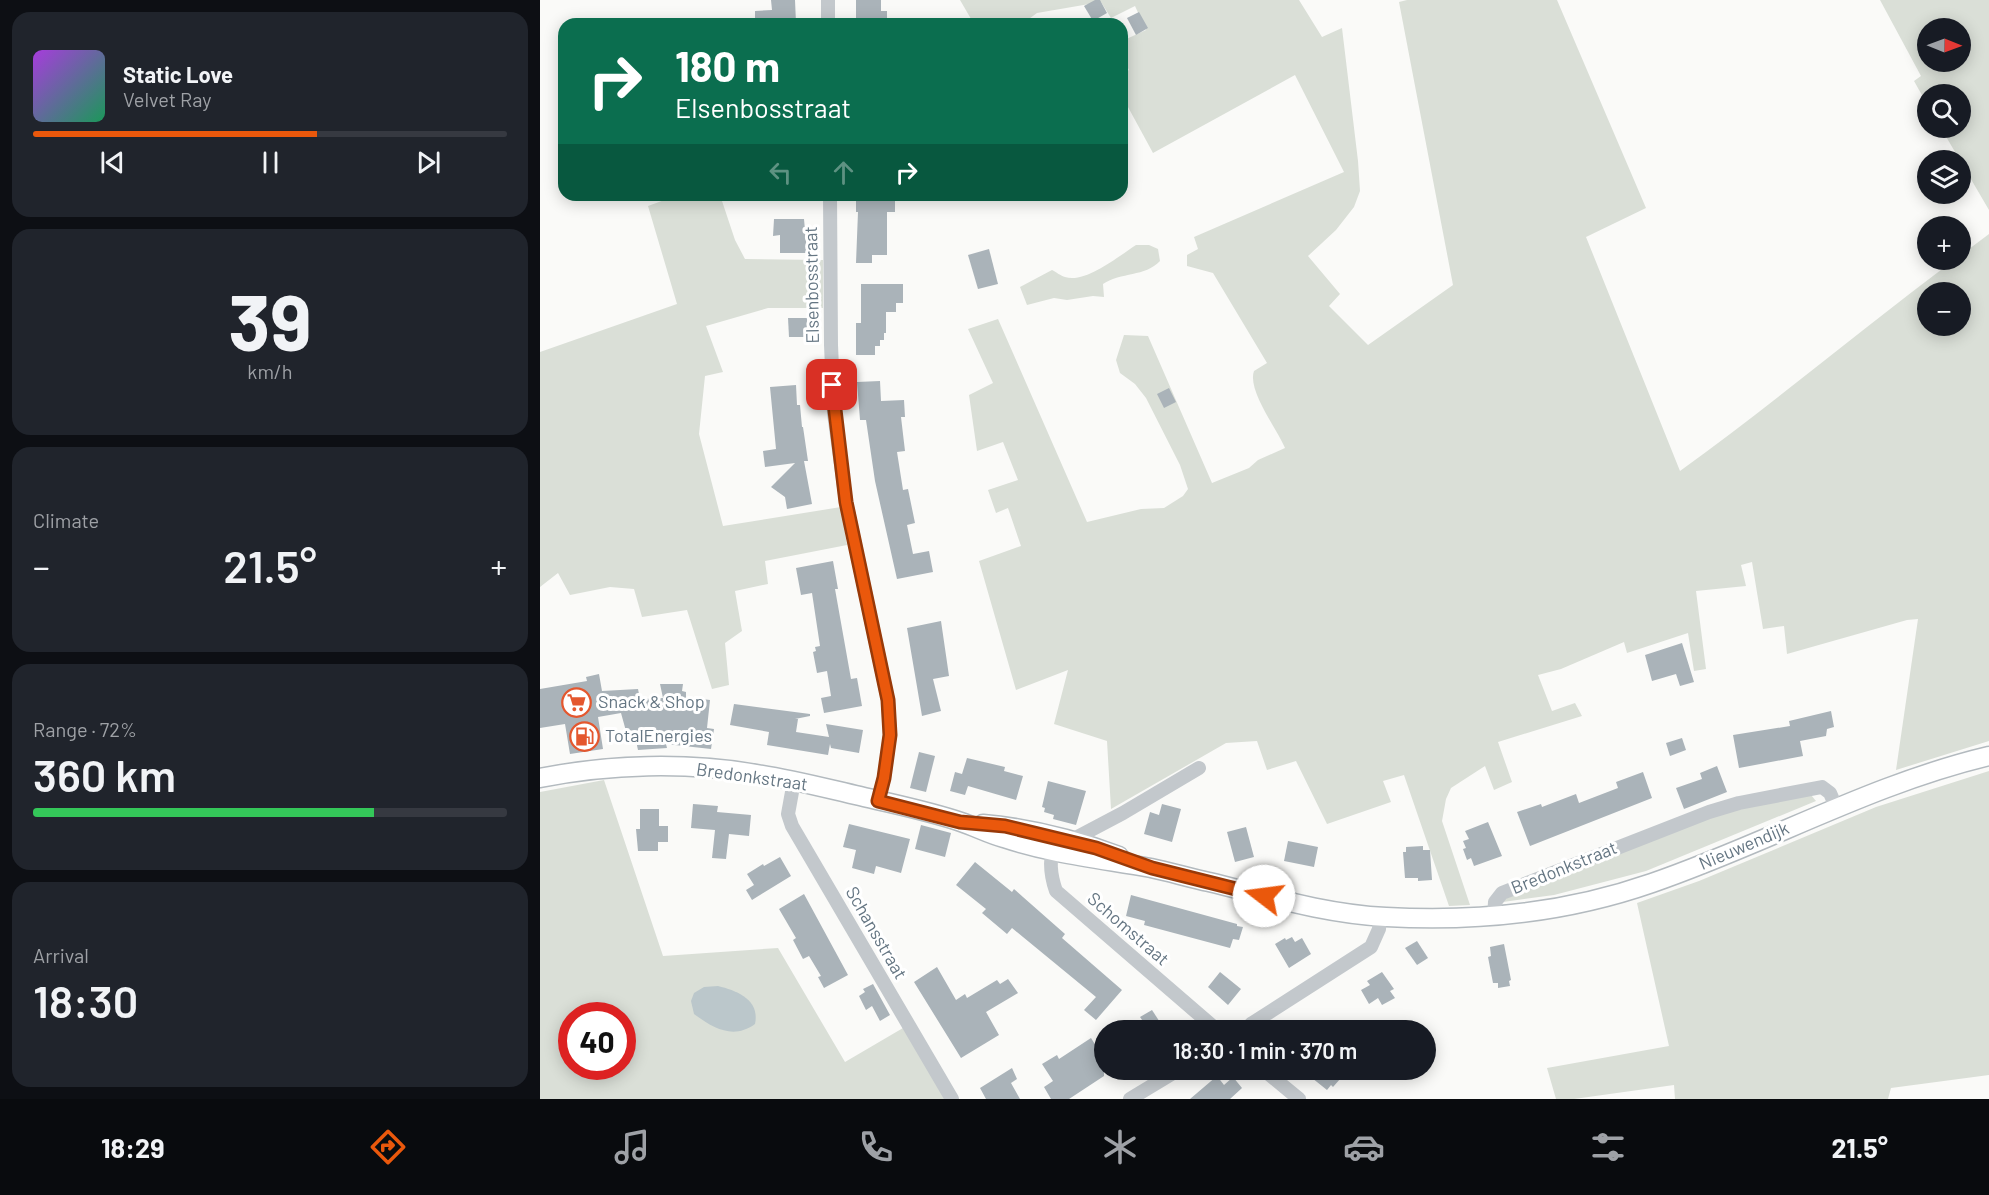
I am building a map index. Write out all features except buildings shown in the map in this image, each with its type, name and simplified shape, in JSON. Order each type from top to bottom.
[{"type":"street","points":[[828,0],[828,18]]},
{"type":"street","name":"Elsenbosstraat","points":[[830,201],[831,355],[834,413],[846,502],[888,700],[890,735],[878,801]]},
{"type":"street","name":"Nieuwendijk","points":[[1494,917],[1566,907],[1652,884],[1836,807],[1918,776],[1989,756]]},
{"type":"street","name":"Bredonkstraat","points":[[540,778],[602,769],[681,767],[754,773],[960,822],[1005,826],[1059,843],[1096,848],[1152,868],[1297,905],[1380,917],[1428,919],[1494,917],[1497,897],[1511,888],[1719,809],[1750,800],[1822,787],[1830,793],[1836,807]]},
{"type":"street","points":[[1059,843],[1124,813],[1199,768]]},
{"type":"street","name":"Schansstraat","points":[[794,781],[788,814],[792,826],[952,1099]]},
{"type":"street","name":"Schomstraat","points":[[1059,843],[1050,874],[1056,891],[1205,1020]]},
{"type":"street","points":[[1256,1020],[1371,947],[1379,929],[1380,917]]},
{"type":"street","points":[[1130,1099],[1161,1080]]},
{"type":"street","points":[[1276,1080],[1299,1099]]},
{"type":"shaded area","points":[[960,0],[1299,0],[1322,37],[1342,28],[1360,191],[1354,207],[1336,230],[1308,256],[1340,294],[1329,306],[1368,345],[1453,285],[1399,2],[1407,0],[1557,0],[1646,208],[1586,237],[1680,471],[1917,289],[1917,336],[1971,336],[1971,282],[1926,282],[1941,270],[1971,270],[1971,248],[1989,234],[1989,741],[1896,770],[1918,619],[1907,620],[1787,654],[1784,626],[1763,629],[1752,562],[1741,565],[1746,586],[1696,591],[1706,669],[1694,671],[1688,633],[1627,653],[1624,642],[1561,669],[1538,675],[1552,711],[1575,703],[1582,716],[1498,742],[1512,782],[1494,790],[1485,766],[1451,788],[1446,799],[1442,821],[1470,905],[1449,906],[1404,775],[1383,781],[1391,802],[1327,824],[1296,761],[1267,770],[1257,741],[1226,743],[1111,809],[1107,741],[1054,724],[1068,670],[1016,690],[979,561],[1021,546],[1008,508],[996,513],[988,490],[1018,480],[1003,442],[977,451],[969,395],[993,383],[968,329],[998,319],[1087,522],[1141,509],[1164,508],[1183,496],[1188,489],[1180,465],[1146,398],[1135,384],[1120,373],[1116,360],[1124,335],[1148,336],[1212,483],[1249,468],[1258,460],[1285,448],[1264,410],[1253,379],[1254,371],[1267,363],[1213,273],[1187,266],[1187,255],[1198,249],[1194,237],[1344,172],[1295,75],[1153,153],[1128,107],[1128,38],[1146,30],[1135,6],[1111,18],[1101,2],[1037,13],[1030,18],[970,18]]},
{"type":"shaded area","points":[[1880,0],[1989,0],[1989,210],[1971,179],[1971,150],[1954,150],[1947,138],[1971,138],[1971,84],[1917,84],[1917,86],[1914,81],[1921,76],[1919,72],[1971,72],[1971,18],[1917,18],[1917,69]]},
{"type":"shaded area","points":[[662,201],[722,201],[735,240],[745,259],[823,260],[823,308],[768,308],[706,326],[723,372],[705,376],[699,434],[723,526],[841,507],[847,545],[765,561],[768,584],[735,591],[742,631],[725,643],[729,685],[712,689],[687,610],[642,617],[634,589],[610,587],[570,595],[558,573],[540,587],[540,352],[677,304],[648,206]]},
{"type":"shaded area","points":[[1136,245],[1149,245],[1158,249],[1160,261],[1147,270],[1103,284],[1104,297],[1093,296],[1067,300],[1054,298],[1027,305],[1020,287],[1052,270],[1065,277],[1073,278],[1092,273]]},
{"type":"shaded area","points":[[1989,771],[1989,1075],[1891,1088],[1888,1099],[1675,1099],[1674,1085],[1574,1099],[1556,1099],[1547,1068],[1669,1046],[1637,903],[1699,881],[1876,807]]},
{"type":"shaded area","points":[[604,780],[663,956],[778,948],[845,1062],[903,1028],[945,1099],[540,1099],[540,792]]},
{"type":"shaded area","points":[[1811,795],[1816,801],[1646,871],[1554,895],[1503,902],[1506,897],[1728,810]]},
{"type":"shaded area","points":[[718,986],[740,994],[751,1003],[756,1016],[755,1024],[747,1029],[731,1032],[716,1028],[694,1014],[691,1001],[694,993],[704,987]]},
{"type":"place","name":"Snack & Shop","points":[[577,702]]},
{"type":"place","name":"TotalEnergies","points":[[584,736]]},
{"type":"route","points":[[832,385],[846,502],[888,700],[890,735],[878,801],[960,822],[1005,826],[1096,848],[1152,868],[1264,896]]}]
